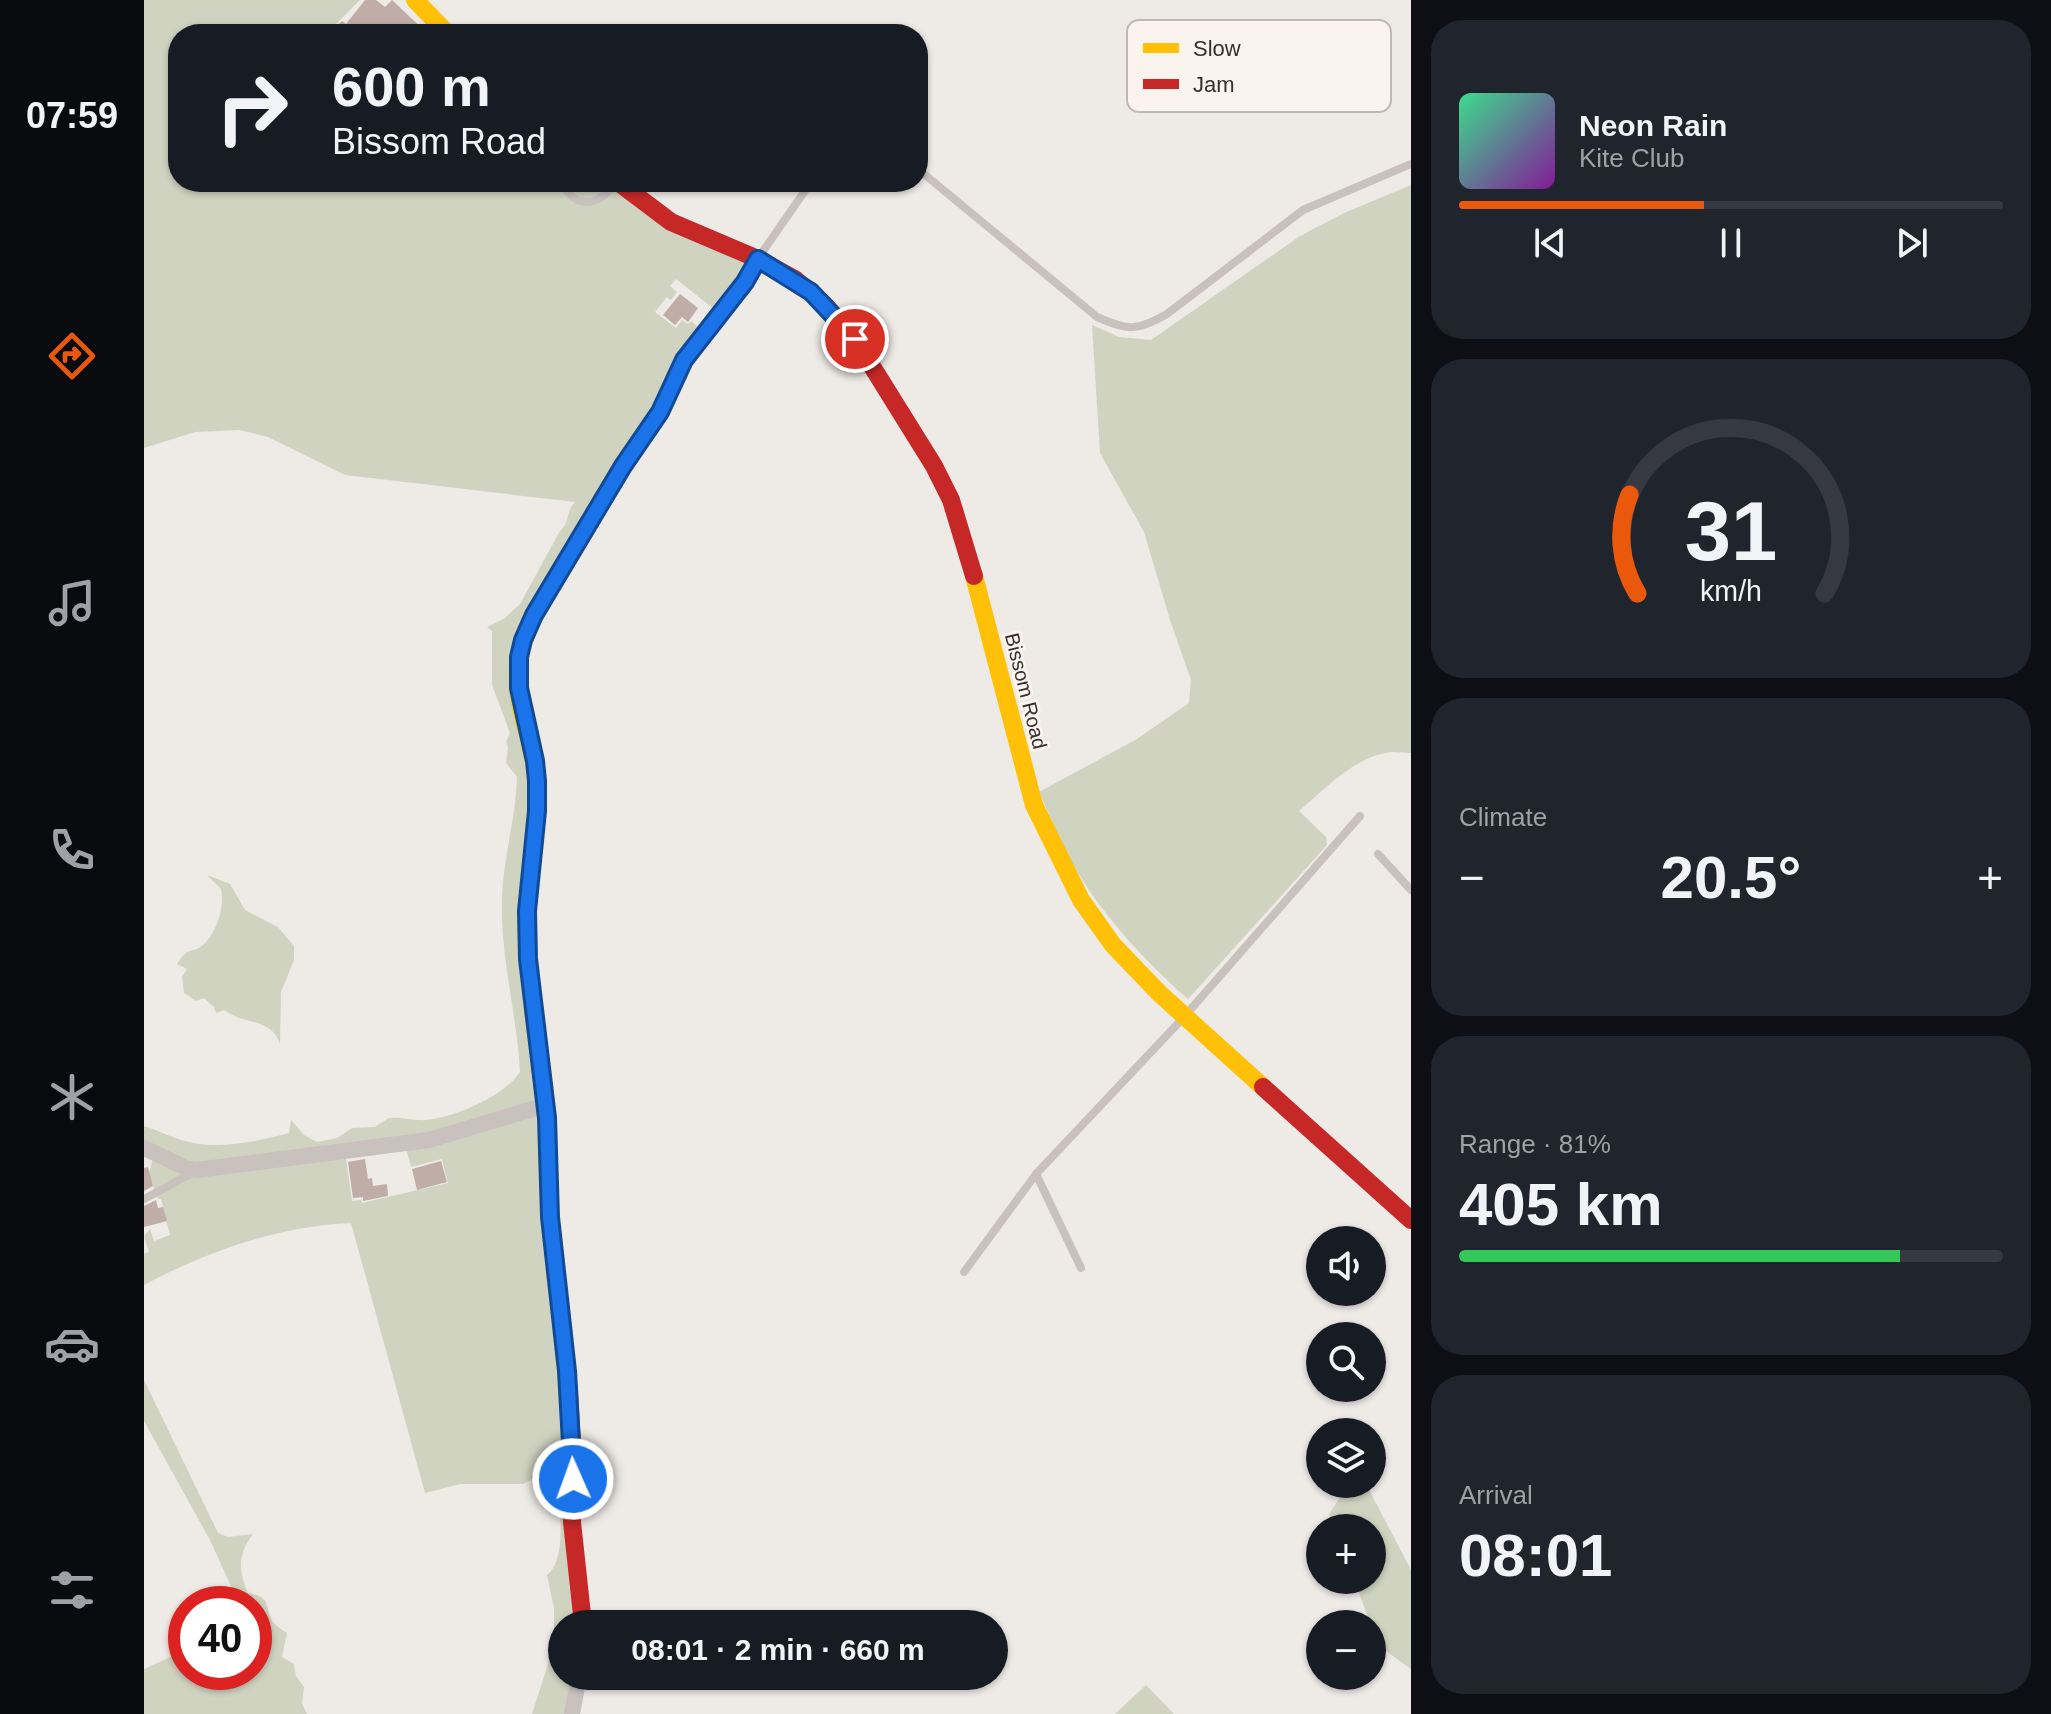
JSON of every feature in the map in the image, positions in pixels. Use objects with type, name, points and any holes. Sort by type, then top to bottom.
[{"type":"street","points":[[415,0],[438,24]]},
{"type":"street","name":"Bissom Road","points":[[630,192],[683,229],[732,246],[796,280],[841,322],[868,357],[951,500],[964,537],[1024,774],[1045,832],[1081,900],[1131,965],[1184,1017],[1411,1220]]},
{"type":"street","points":[[581,1610],[573,1533],[572,1438],[550,1217],[546,1105],[527,950],[537,781],[519,688],[521,648],[529,624],[549,588],[660,412],[684,360],[745,282],[758,259]]},
{"type":"street","points":[[144,1148],[197,1170],[429,1140],[546,1105]]},
{"type":"street","points":[[572,1714],[576,1690]]},
{"type":"lane","points":[[928,177],[1097,317],[1121,328],[1144,327],[1167,314],[1303,210],[1411,164]]},
{"type":"lane","points":[[568,192],[574,199],[585,202],[602,199],[608,192]]},
{"type":"lane","points":[[758,259],[804,192]]},
{"type":"lane","points":[[964,1272],[1036,1174],[1184,1017],[1360,816]]},
{"type":"lane","points":[[1378,854],[1411,890]]},
{"type":"lane","points":[[144,1199],[184,1180],[197,1170]]},
{"type":"lane","points":[[1036,1174],[1081,1268]]},
{"type":"green space","points":[[144,0],[360,0],[336,24],[168,24],[168,192],[635,192],[758,259],[719,313],[676,279],[670,286],[677,292],[671,300],[667,297],[655,312],[676,328],[682,320],[688,324],[691,321],[697,326],[695,336],[524,633],[531,742],[527,908],[581,1610],[554,1610],[547,1575],[558,1555],[559,1508],[544,1473],[523,1484],[460,1484],[425,1493],[351,1223],[298,1229],[244,1242],[193,1261],[144,1285],[144,1254],[149,1252],[144,1236],[150,1229],[154,1241],[170,1235],[161,1199],[158,1199],[149,1174],[154,1153],[144,1149],[144,1126],[187,1142],[229,1145],[289,1133],[291,1120],[304,1135],[317,1142],[337,1138],[352,1128],[375,1127],[389,1118],[427,1120],[452,1115],[491,1097],[520,1072],[502,921],[503,884],[517,777],[506,763],[506,742],[510,733],[492,685],[492,631],[487,627],[505,618],[520,604],[566,524],[575,502],[345,475],[268,437],[240,430],[195,432],[144,448]],"holes":[[[405,1144],[411,1167],[442,1159],[448,1183],[362,1203],[361,1200],[352,1201],[345,1152]]]},
{"type":"green space","points":[[1411,185],[1411,753],[1388,752],[1361,762],[1299,811],[1326,837],[1327,845],[1188,999],[1137,950],[1105,912],[1067,853],[1039,792],[1137,739],[1189,703],[1191,680],[1144,532],[1100,453],[1092,325],[1119,337],[1151,340],[1300,236],[1344,213]]},
{"type":"green space","points":[[207,875],[230,884],[245,910],[278,927],[294,946],[294,960],[281,992],[280,1044],[276,1035],[263,1025],[225,1010],[216,1013],[204,998],[196,1001],[184,993],[182,977],[187,969],[177,964],[185,954],[208,940],[221,911],[221,889]]},
{"type":"green space","points":[[144,1380],[218,1533],[228,1537],[253,1534],[242,1555],[241,1569],[245,1586],[231,1586],[210,1540],[144,1421]]},
{"type":"green space","points":[[1340,1498],[1373,1498],[1382,1514],[1329,1514]]},
{"type":"green space","points":[[1386,1522],[1411,1570],[1411,1669],[1386,1651],[1386,1610],[1365,1610],[1359,1594],[1386,1594]]},
{"type":"green space","points":[[272,1620],[287,1633],[282,1657],[294,1664],[296,1676],[304,1687],[302,1703],[307,1714],[144,1714],[144,1669],[168,1658],[168,1690],[272,1690]]},
{"type":"green space","points":[[548,1664],[548,1690],[575,1690],[571,1714],[532,1714]]},
{"type":"green space","points":[[1146,1685],[1174,1714],[1115,1714]]},
{"type":"building","points":[[365,0],[376,0],[385,7],[392,0],[417,24],[346,24]]},
{"type":"building","points":[[680,294],[698,308],[688,322],[682,317],[675,325],[663,315]]},
{"type":"building","points":[[365,1159],[368,1179],[372,1178],[373,1186],[387,1184],[388,1196],[363,1201],[363,1197],[353,1198],[348,1162]]},
{"type":"building","points":[[441,1161],[447,1182],[417,1190],[412,1169]]},
{"type":"building","points":[[148,1167],[153,1186],[144,1191],[144,1168]]},
{"type":"building","points":[[156,1200],[158,1208],[163,1207],[167,1221],[144,1227],[144,1206]]},
{"type":"traffic: slow","points":[[415,0],[438,24]]},
{"type":"traffic: slow","points":[[535,1014],[528,962],[527,923],[537,782],[520,702],[518,671],[530,625],[578,541]]},
{"type":"traffic: slow","points":[[974,576],[1034,805],[1081,900],[1113,945],[1159,993],[1263,1087]]},
{"type":"traffic: jam","points":[[631,192],[671,222],[758,259],[796,280],[824,304],[855,339],[934,466],[951,500],[974,576]]},
{"type":"traffic: jam","points":[[578,541],[660,412],[684,360],[745,282],[758,259]]},
{"type":"traffic: jam","points":[[535,1014],[547,1118],[550,1217],[569,1392],[573,1461],[572,1522],[581,1610]]},
{"type":"traffic: jam","points":[[1263,1087],[1411,1220]]},
{"type":"route","points":[[573,1479],[567,1371],[550,1217],[547,1118],[528,959],[527,911],[537,781],[519,688],[521,648],[529,624],[549,588],[600,509],[623,466],[660,412],[684,360],[745,282],[758,259],[811,292],[855,339]]}]
